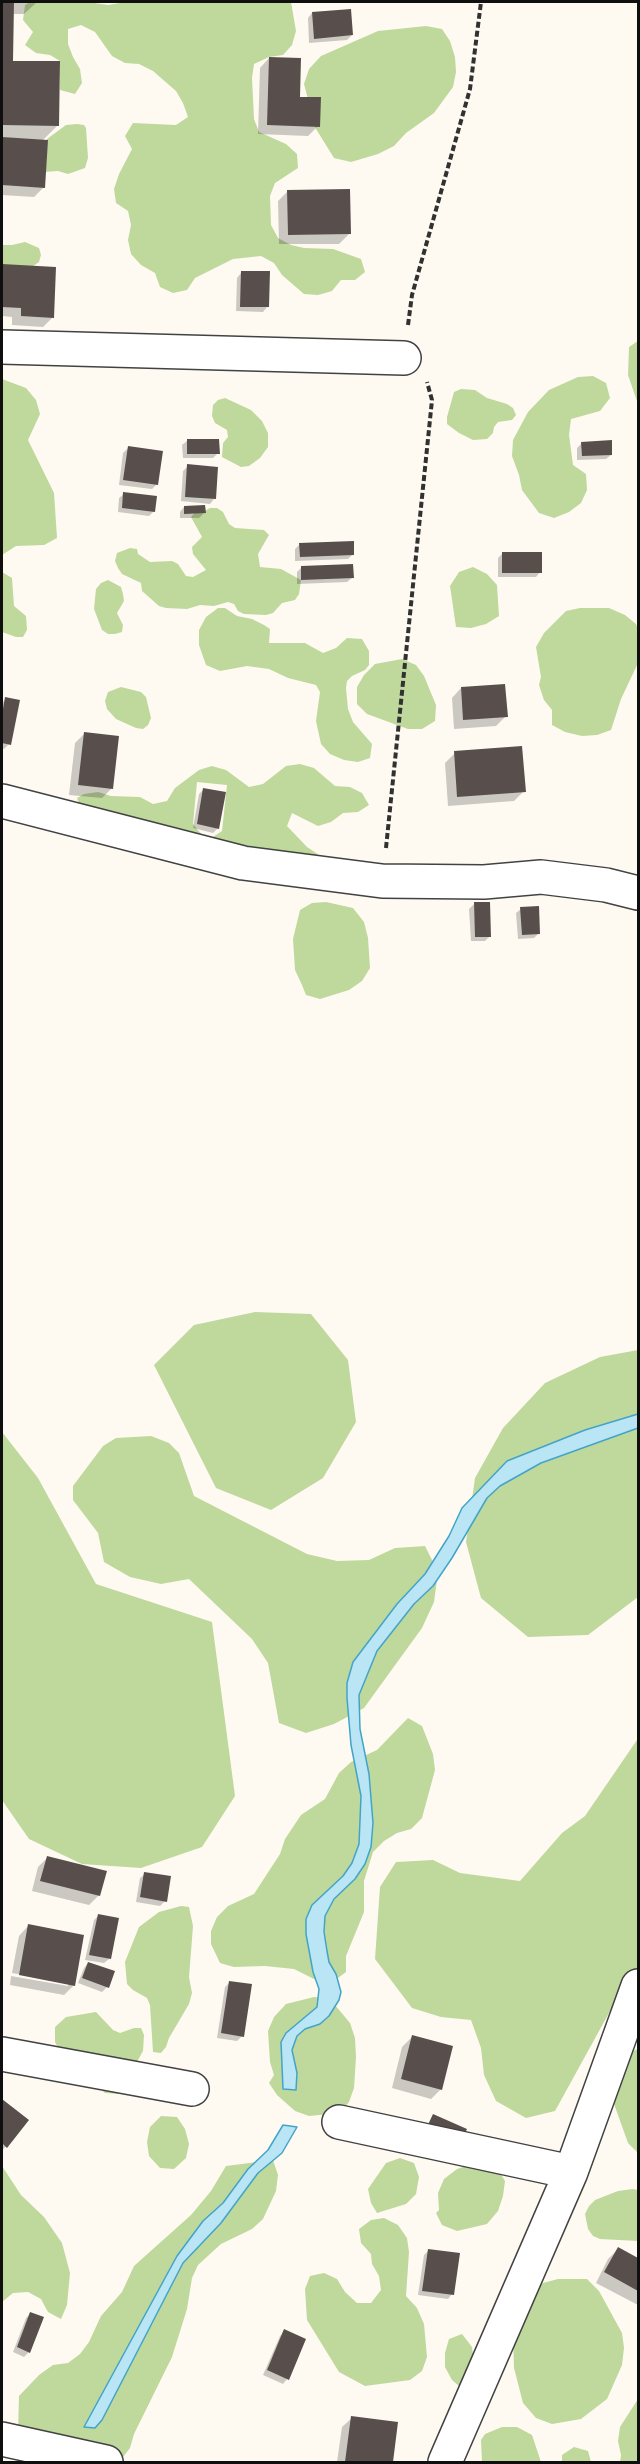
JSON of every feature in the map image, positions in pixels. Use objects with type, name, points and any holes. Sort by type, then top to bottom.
[{"type":"street","points":[[2,347],[404,358]]},
{"type":"street","points":[[2,801],[243,862],[382,881],[484,882],[541,877],[606,885],[639,893]]},
{"type":"street","points":[[445,2463],[571,2172],[639,1986]]},
{"type":"street","points":[[2,2054],[192,2089]]},
{"type":"street","points":[[339,2122],[571,2172]]},
{"type":"street","points":[[2,2439],[106,2463]]},
{"type":"path","points":[[404,358],[412,295],[470,89],[481,2]]},
{"type":"path","points":[[382,881],[432,400]]},
{"type":"green space","points":[[30,2],[88,2],[108,5],[126,2],[291,2],[296,31],[292,45],[283,55],[269,57],[254,64],[252,78],[254,119],[259,132],[286,144],[297,154],[298,168],[275,183],[270,196],[271,225],[278,238],[291,245],[333,249],[361,259],[365,272],[355,280],[341,280],[332,291],[318,295],[304,294],[282,275],[274,263],[261,256],[233,259],[195,278],[187,290],[173,293],[160,287],[155,273],[141,265],[131,254],[128,240],[131,225],[128,211],[116,203],[114,189],[132,149],[125,136],[133,123],[176,125],[188,117],[183,103],[176,91],[153,71],[139,64],[125,63],[112,56],[95,32],[81,25],[68,29],[68,44],[80,69],[82,83],[75,94],[60,90],[60,61],[50,55],[36,53],[25,45],[33,32],[23,20],[25,5]]},
{"type":"green space","points":[[426,26],[442,29],[450,41],[455,57],[456,72],[453,87],[434,113],[406,133],[394,146],[378,154],[351,162],[334,158],[316,129],[304,84],[309,69],[321,56],[378,31]]},
{"type":"green space","points":[[66,125],[84,125],[86,128],[88,158],[85,168],[68,174],[58,171],[44,172],[44,146],[47,139]]},
{"type":"green space","points":[[25,242],[39,248],[41,255],[39,262],[33,266],[2,272],[2,245]]},
{"type":"green space","points":[[638,341],[638,404],[628,375],[629,347]]},
{"type":"green space","points":[[593,376],[606,383],[610,398],[600,411],[571,419],[569,435],[573,465],[586,474],[587,490],[581,503],[569,512],[554,518],[539,513],[522,490],[512,456],[513,440],[528,412],[549,390],[578,377]]},
{"type":"green space","points":[[2,379],[26,388],[36,400],[40,414],[28,440],[54,493],[57,538],[44,545],[16,546],[2,555]]},
{"type":"green space","points":[[461,389],[475,390],[487,398],[507,404],[513,408],[516,415],[512,420],[498,422],[487,439],[473,440],[447,424],[454,392]]},
{"type":"green space","points":[[225,398],[251,410],[262,421],[268,433],[268,447],[260,458],[249,466],[241,467],[222,457],[223,443],[228,437],[227,430],[215,423],[212,416],[213,405]]},
{"type":"green space","points":[[210,508],[217,508],[223,512],[229,524],[235,528],[264,530],[269,535],[258,554],[260,567],[281,569],[301,580],[299,594],[295,600],[282,603],[273,613],[266,615],[244,614],[238,611],[234,604],[228,602],[187,609],[166,608],[159,606],[142,591],[141,583],[122,574],[115,561],[117,553],[130,548],[137,549],[138,554],[150,562],[172,561],[178,564],[186,576],[193,577],[206,570],[193,554],[192,547],[202,537],[191,517],[196,511],[203,512]]},
{"type":"green space","points":[[473,567],[487,574],[497,585],[499,616],[486,624],[471,628],[456,627],[450,586],[459,572]]},
{"type":"green space","points":[[2,572],[12,578],[14,606],[26,616],[27,630],[23,637],[2,632]]},
{"type":"green space","points":[[108,580],[121,587],[124,601],[117,613],[123,625],[122,632],[115,634],[108,634],[102,630],[94,609],[96,589]]},
{"type":"green space","points":[[218,608],[225,608],[237,616],[252,619],[270,629],[269,643],[305,643],[323,653],[336,648],[347,638],[362,639],[369,651],[369,665],[347,681],[346,688],[348,709],[353,722],[372,744],[370,758],[358,762],[344,760],[330,754],[321,744],[316,721],[320,692],[316,685],[288,678],[269,669],[247,666],[220,671],[206,665],[199,645],[199,630],[206,617]]},
{"type":"green space","points":[[580,608],[609,608],[625,615],[636,624],[638,629],[638,663],[621,699],[611,730],[597,735],[582,736],[565,732],[552,725],[552,710],[544,700],[539,685],[541,677],[536,647],[544,633],[566,611]]},
{"type":"green space","points":[[402,659],[416,665],[424,676],[436,705],[435,721],[422,729],[408,729],[367,714],[357,704],[357,687],[364,675],[375,664]]},
{"type":"green space","points":[[121,687],[141,692],[146,697],[151,718],[143,729],[116,719],[107,709],[105,701],[108,692]]},
{"type":"green space","points":[[300,764],[314,768],[335,786],[350,787],[362,793],[369,805],[358,812],[343,813],[331,822],[318,826],[292,813],[287,826],[329,866],[316,870],[273,865],[242,848],[229,854],[215,850],[190,834],[165,833],[139,820],[114,835],[100,833],[87,825],[77,798],[84,794],[98,792],[111,796],[140,797],[153,804],[167,801],[175,788],[199,770],[212,766],[226,770],[249,787],[263,784],[286,766]],"holes":[[[197,782],[227,785],[222,831],[207,841],[193,824]]]},
{"type":"green space","points":[[326,902],[353,908],[364,922],[368,938],[370,968],[362,981],[349,990],[320,999],[306,995],[295,970],[293,939],[300,910],[312,903]]},
{"type":"green space","points":[[255,1312],[311,1314],[348,1360],[356,1422],[323,1478],[271,1510],[216,1488],[154,1365],[194,1325]]},
{"type":"green space","points":[[638,1350],[638,1597],[588,1635],[528,1637],[481,1598],[466,1542],[475,1478],[503,1428],[545,1383],[600,1357]]},
{"type":"green space","points":[[2,1432],[38,1478],[96,1584],[212,1622],[235,1796],[202,1847],[141,1868],[82,1864],[29,1839],[2,1800]]},
{"type":"green space","points":[[151,1436],[169,1443],[179,1453],[194,1496],[307,1554],[337,1561],[369,1560],[395,1548],[425,1546],[438,1572],[434,1602],[422,1628],[364,1708],[334,1724],[306,1733],[279,1723],[268,1663],[252,1639],[189,1579],[161,1584],[130,1577],[104,1562],[98,1533],[73,1500],[73,1486],[103,1446],[116,1438]]},
{"type":"green space","points":[[408,1718],[422,1726],[433,1754],[435,1770],[422,1818],[411,1829],[397,1833],[384,1841],[373,1852],[364,1881],[364,1912],[346,1956],[346,1972],[334,1981],[320,1982],[294,1969],[265,1966],[234,1967],[220,1963],[211,1944],[211,1931],[217,1917],[228,1906],[254,1894],[280,1854],[285,1839],[301,1815],[325,1799],[339,1773],[351,1762],[377,1750]]},
{"type":"green space","points":[[637,1740],[638,1971],[615,2002],[555,2111],[526,2118],[496,2101],[484,2075],[481,2048],[471,2020],[441,2017],[412,2008],[375,1959],[380,1887],[396,1862],[433,1860],[460,1873],[520,1881],[562,1833],[585,1816]]},
{"type":"green space","points":[[181,1906],[189,1907],[193,1926],[189,1977],[192,1993],[189,2004],[166,2047],[161,2053],[153,2052],[150,2005],[147,1998],[127,1984],[125,1962],[139,1927],[159,1912]]},
{"type":"green space","points":[[314,1997],[330,1999],[350,2023],[355,2038],[356,2057],[354,2088],[349,2102],[340,2113],[309,2116],[295,2111],[277,2095],[269,2083],[274,2075],[270,2062],[268,2031],[274,2017],[286,2004]]},
{"type":"green space","points":[[96,2012],[113,2030],[120,2033],[141,2028],[144,2035],[143,2051],[119,2094],[105,2093],[64,2059],[55,2042],[55,2027],[66,2017]]},
{"type":"green space","points":[[638,2049],[638,2153],[628,2143],[603,2073],[630,2052]]},
{"type":"green space","points":[[161,2116],[177,2117],[185,2129],[189,2144],[186,2158],[174,2169],[160,2168],[149,2156],[147,2142],[150,2127]]},
{"type":"green space","points":[[400,2158],[414,2163],[419,2177],[416,2194],[406,2204],[377,2213],[371,2203],[368,2189],[386,2163]]},
{"type":"green space","points":[[273,2160],[278,2175],[276,2191],[263,2219],[252,2229],[221,2244],[198,2265],[192,2278],[187,2309],[172,2357],[134,2434],[130,2448],[120,2461],[18,2433],[19,2396],[39,2375],[53,2365],[68,2363],[80,2354],[89,2342],[101,2316],[122,2292],[134,2266],[191,2215],[211,2191],[226,2166]]},
{"type":"green space","points":[[484,2160],[497,2168],[505,2181],[498,2211],[487,2224],[457,2231],[442,2225],[436,2213],[439,2210],[438,2193],[444,2179],[457,2169]]},
{"type":"green space","points":[[2,2166],[21,2195],[44,2217],[62,2243],[70,2273],[67,2305],[61,2319],[48,2312],[41,2299],[28,2292],[13,2293],[2,2302]]},
{"type":"green space","points":[[638,2190],[638,2241],[600,2239],[593,2236],[588,2229],[585,2214],[589,2206],[595,2200],[618,2191]]},
{"type":"green space","points":[[384,2218],[398,2225],[407,2238],[409,2252],[406,2296],[417,2308],[424,2324],[427,2357],[422,2371],[410,2380],[365,2386],[339,2372],[307,2320],[305,2289],[310,2276],[324,2273],[337,2279],[345,2292],[357,2303],[371,2303],[381,2290],[379,2276],[372,2264],[371,2254],[361,2243],[359,2229],[371,2220]]},
{"type":"green space","points":[[558,2279],[587,2279],[599,2291],[622,2333],[624,2348],[622,2365],[607,2399],[581,2419],[552,2424],[536,2418],[523,2403],[514,2368],[513,2336],[532,2292],[543,2283]]},
{"type":"green space","points":[[462,2334],[472,2347],[474,2362],[460,2387],[452,2380],[445,2367],[445,2353],[449,2339]]},
{"type":"green space","points":[[638,2399],[638,2462],[620,2462],[618,2441],[620,2427]]},
{"type":"green space","points":[[502,2427],[517,2427],[532,2435],[541,2462],[482,2462],[481,2440],[485,2434]]},
{"type":"green space","points":[[574,2447],[588,2451],[591,2462],[562,2462],[562,2455]]},
{"type":"water","points":[[638,1414],[638,1428],[541,1463],[500,1486],[487,1498],[433,1586],[414,1604],[377,1651],[359,1695],[360,1729],[369,1774],[373,1823],[371,1847],[365,1864],[355,1879],[334,1899],[325,1916],[324,1932],[329,1962],[336,1974],[341,1992],[329,2016],[320,2024],[305,2029],[297,2036],[292,2050],[297,2073],[296,2090],[283,2089],[281,2042],[286,2033],[317,2007],[319,1989],[313,1972],[306,1934],[306,1919],[312,1905],[343,1876],[352,1863],[359,1844],[361,1796],[351,1745],[347,1698],[347,1683],[353,1662],[397,1604],[425,1574],[449,1536],[462,1508],[507,1461],[585,1430]]},
{"type":"water","points":[[283,2125],[297,2127],[282,2153],[258,2173],[221,2223],[183,2263],[102,2420],[95,2428],[84,2427],[177,2256],[203,2221],[223,2203],[248,2169],[268,2150]]},
{"type":"building","points":[[2,2],[14,2],[13,61],[60,61],[59,126],[2,125]]},
{"type":"building","points":[[351,9],[353,35],[314,39],[312,12]]},
{"type":"building","points":[[269,57],[301,58],[300,97],[321,97],[320,127],[267,125]]},
{"type":"building","points":[[2,137],[48,140],[45,188],[2,185]]},
{"type":"building","points":[[350,189],[351,234],[288,235],[287,190]]},
{"type":"building","points":[[2,264],[56,267],[54,318],[21,316],[21,308],[2,307]]},
{"type":"building","points":[[241,271],[270,271],[269,307],[240,307]]},
{"type":"building","points":[[187,439],[219,439],[220,454],[187,454]]},
{"type":"building","points":[[612,440],[612,455],[582,456],[581,442]]},
{"type":"building","points":[[128,446],[163,451],[158,485],[123,480]]},
{"type":"building","points":[[187,464],[218,467],[216,499],[185,497]]},
{"type":"building","points":[[123,492],[157,496],[155,512],[122,508]]},
{"type":"building","points":[[205,505],[206,513],[184,514],[184,506]]},
{"type":"building","points":[[354,541],[354,555],[300,557],[299,543]]},
{"type":"building","points":[[502,552],[542,552],[542,573],[502,573]]},
{"type":"building","points":[[353,564],[354,578],[301,580],[301,566]]},
{"type":"building","points":[[505,684],[508,717],[463,720],[461,687]]},
{"type":"building","points":[[5,697],[20,700],[11,745],[2,743],[2,715]]},
{"type":"building","points":[[84,732],[119,736],[113,789],[78,785]]},
{"type":"building","points":[[522,746],[526,792],[457,797],[454,751]]},
{"type":"building","points":[[203,788],[226,792],[219,829],[197,824]]},
{"type":"building","points":[[474,902],[490,902],[491,937],[475,937]]},
{"type":"building","points":[[539,906],[540,934],[522,935],[520,907]]},
{"type":"building","points":[[47,1856],[107,1871],[100,1896],[40,1881]]},
{"type":"building","points":[[144,1872],[171,1876],[167,1902],[140,1897]]},
{"type":"building","points":[[98,1914],[119,1918],[111,1959],[89,1955]]},
{"type":"building","points":[[28,1924],[84,1935],[75,1986],[19,1975]]},
{"type":"building","points":[[88,1962],[115,1971],[109,1988],[82,1978]]},
{"type":"building","points":[[229,1981],[252,1984],[244,2037],[221,2033]]},
{"type":"building","points":[[412,2035],[453,2046],[442,2090],[401,2079]]},
{"type":"building","points":[[2,2099],[29,2120],[7,2148],[2,2143]]},
{"type":"building","points":[[433,2114],[467,2129],[460,2144],[426,2129]]},
{"type":"building","points":[[618,2247],[638,2258],[638,2291],[604,2272]]},
{"type":"building","points":[[428,2249],[460,2253],[454,2295],[422,2291]]},
{"type":"building","points":[[30,2312],[44,2317],[30,2353],[17,2347]]},
{"type":"building","points":[[284,2329],[306,2339],[289,2380],[267,2370]]},
{"type":"building","points":[[351,2416],[398,2422],[393,2462],[345,2462]]}]
